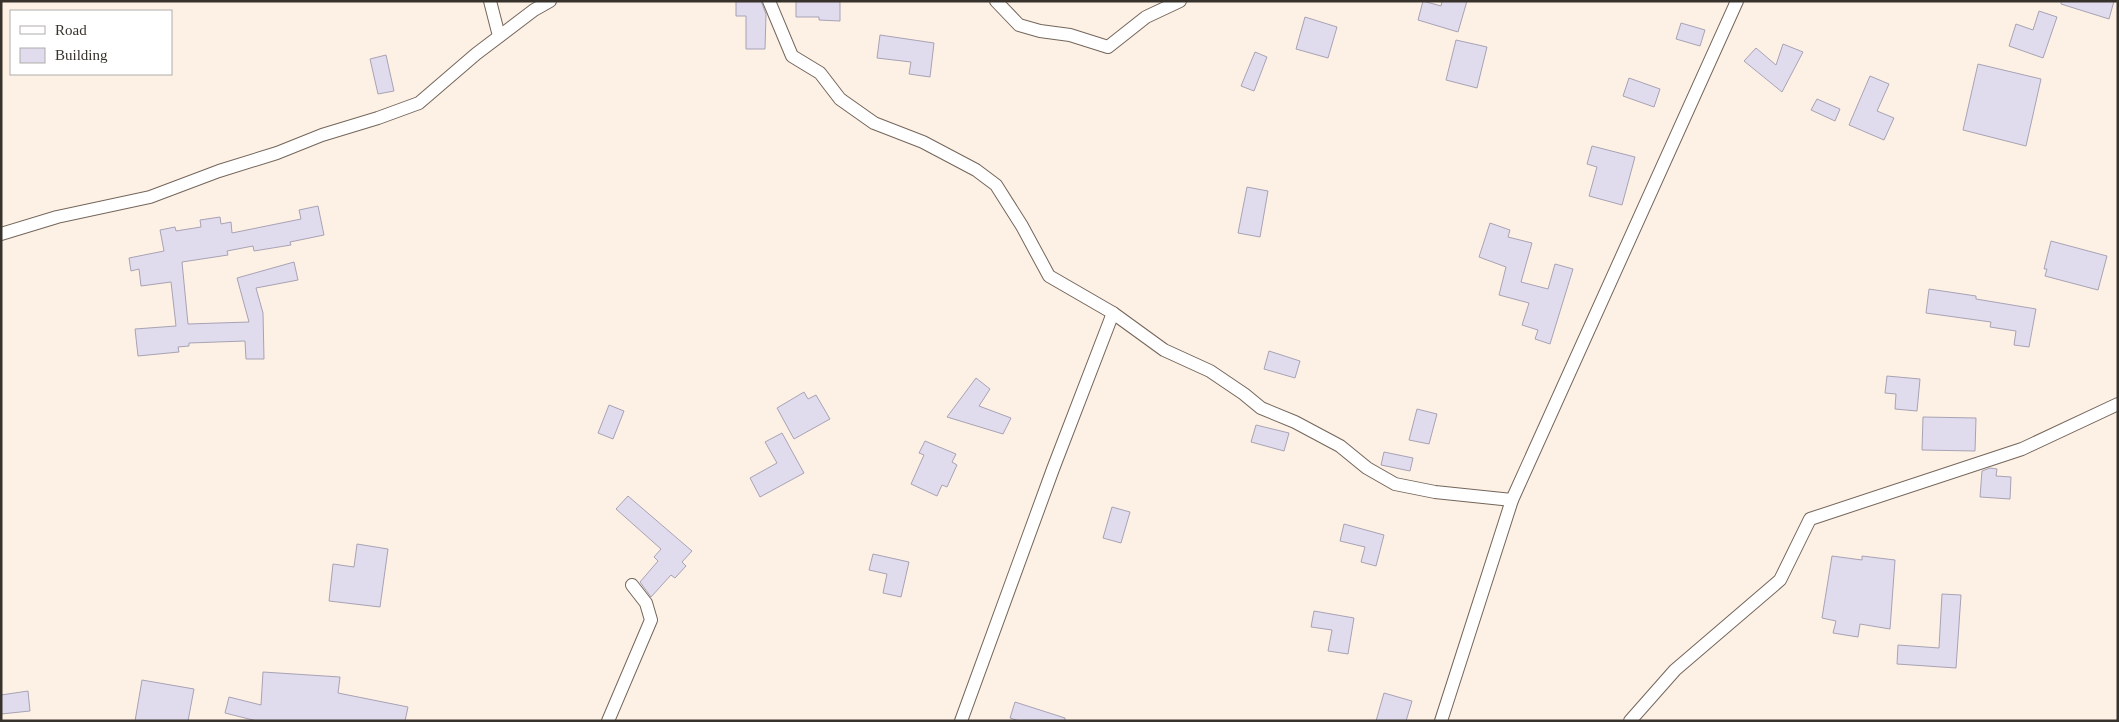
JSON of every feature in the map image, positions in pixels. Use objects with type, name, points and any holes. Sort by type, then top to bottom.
[{"type":"street","points":[[490,1],[499,36]]},
{"type":"street","points":[[1,234],[58,218],[150,197],[219,171],[277,153],[322,135],[419,103],[499,36],[534,10],[550,1]]},
{"type":"street","points":[[769,1],[792,56],[820,73],[840,99],[874,123],[922,142],[976,170],[996,185],[1022,226],[1049,276],[1113,313],[1164,350],[1210,371],[1261,408],[1295,422],[1340,446],[1367,468],[1395,484],[1435,492],[1512,500]]},
{"type":"street","points":[[996,1],[1019,24],[1040,31],[1070,35],[1108,47],[1146,17],[1180,1]]},
{"type":"street","points":[[1441,721],[1512,500],[1738,1]]},
{"type":"street","points":[[961,721],[1053,469],[1113,313]]},
{"type":"street","points":[[1630,721],[1675,670],[1780,580],[1810,519],[2022,449],[2118,404]]},
{"type":"street","points":[[608,721],[651,620],[646,603],[632,585]]},
{"type":"building","points":[[736,1],[761,1],[766,14],[765,49],[746,49],[746,16],[736,16]]},
{"type":"building","points":[[796,1],[840,1],[840,21],[819,20],[819,17],[796,17]]},
{"type":"building","points":[[1423,1],[1441,6],[1442,1],[1467,1],[1458,32],[1418,20]]},
{"type":"building","points":[[2061,1],[2114,1],[2109,19],[2061,4]]},
{"type":"building","points":[[2039,11],[2057,17],[2043,58],[2009,46],[2016,24],[2033,30]]},
{"type":"building","points":[[1305,17],[1337,27],[1328,58],[1296,49]]},
{"type":"building","points":[[1681,23],[1705,30],[1700,46],[1676,39]]},
{"type":"building","points":[[880,35],[934,43],[930,77],[909,74],[911,62],[877,58]]},
{"type":"building","points":[[1456,40],[1487,47],[1477,88],[1446,80]]},
{"type":"building","points":[[1783,44],[1803,52],[1782,92],[1744,61],[1756,48],[1776,65]]},
{"type":"building","points":[[1255,52],[1267,57],[1254,91],[1241,86]]},
{"type":"building","points":[[386,55],[394,91],[378,94],[370,59]]},
{"type":"building","points":[[1978,64],[2041,79],[2026,146],[1963,130]]},
{"type":"building","points":[[1870,76],[1889,84],[1877,111],[1894,118],[1884,140],[1849,125]]},
{"type":"building","points":[[1629,78],[1660,89],[1654,107],[1623,96]]},
{"type":"building","points":[[1817,99],[1840,109],[1835,121],[1811,110]]},
{"type":"building","points":[[1592,146],[1635,157],[1622,205],[1589,196],[1597,167],[1587,164]]},
{"type":"building","points":[[1247,187],[1268,191],[1260,237],[1238,233]]},
{"type":"building","points":[[318,206],[324,235],[290,242],[291,245],[254,251],[253,246],[227,251],[228,255],[182,262],[188,324],[249,322],[237,278],[294,262],[298,280],[256,288],[263,313],[264,359],[246,359],[245,341],[189,343],[189,346],[178,347],[179,352],[138,356],[135,329],[176,326],[171,282],[141,286],[139,269],[131,271],[129,258],[164,251],[160,230],[175,227],[176,231],[201,227],[200,220],[220,217],[221,224],[231,222],[232,233],[301,219],[299,210]]},
{"type":"building","points":[[1490,223],[1510,230],[1508,237],[1532,243],[1521,282],[1548,289],[1555,264],[1573,269],[1550,344],[1535,339],[1538,330],[1522,325],[1529,303],[1499,295],[1506,267],[1479,257]]},
{"type":"building","points":[[2051,241],[2107,256],[2098,290],[2045,276],[2047,269],[2044,269]]},
{"type":"building","points":[[1929,289],[1976,296],[1976,299],[2036,309],[2029,347],[2014,345],[2016,331],[1990,327],[1991,322],[1926,313]]},
{"type":"building","points":[[1269,351],[1300,361],[1295,378],[1264,369]]},
{"type":"building","points":[[1887,376],[1920,379],[1917,411],[1895,409],[1896,394],[1885,393]]},
{"type":"building","points":[[976,378],[990,389],[979,406],[1011,418],[1003,434],[947,417]]},
{"type":"building","points":[[804,392],[808,399],[816,395],[830,419],[794,439],[777,408]]},
{"type":"building","points":[[609,405],[624,411],[613,439],[598,433]]},
{"type":"building","points":[[1417,409],[1437,414],[1429,444],[1409,440]]},
{"type":"building","points":[[1923,417],[1976,418],[1975,451],[1922,450]]},
{"type":"building","points":[[1256,425],[1289,433],[1284,451],[1251,442]]},
{"type":"building","points":[[782,433],[804,473],[760,497],[750,478],[777,463],[765,442]]},
{"type":"building","points":[[925,441],[956,454],[952,462],[957,465],[947,487],[942,485],[937,496],[911,484],[924,455],[919,453]]},
{"type":"building","points":[[1384,452],[1413,458],[1410,471],[1381,465]]},
{"type":"building","points":[[1990,468],[1997,469],[1996,476],[2011,477],[2010,499],[1980,497],[1982,471]]},
{"type":"building","points":[[628,496],[692,551],[682,562],[686,566],[675,578],[671,575],[651,597],[640,582],[658,561],[654,557],[661,549],[616,509]]},
{"type":"building","points":[[1112,507],[1130,512],[1121,543],[1103,538]]},
{"type":"building","points":[[1344,524],[1384,535],[1376,566],[1361,562],[1365,547],[1340,541]]},
{"type":"building","points":[[357,544],[388,549],[380,607],[329,601],[333,564],[354,567]]},
{"type":"building","points":[[873,554],[909,562],[901,597],[883,593],[887,574],[869,570]]},
{"type":"building","points":[[1832,556],[1862,560],[1862,556],[1895,560],[1890,629],[1860,624],[1858,637],[1833,633],[1836,621],[1822,618]]},
{"type":"building","points":[[1942,594],[1961,595],[1956,668],[1897,664],[1898,645],[1939,648]]},
{"type":"building","points":[[1314,611],[1354,618],[1348,654],[1328,651],[1332,630],[1311,627]]},
{"type":"building","points":[[263,672],[340,677],[338,693],[408,707],[405,721],[257,721],[225,713],[229,697],[261,705]]},
{"type":"building","points":[[142,680],[194,689],[188,721],[135,721]]},
{"type":"building","points":[[28,691],[30,711],[1,714],[1,695]]},
{"type":"building","points":[[1384,693],[1412,701],[1406,721],[1376,721]]},
{"type":"building","points":[[1015,702],[1065,718],[1065,721],[1019,721],[1010,718]]}]
